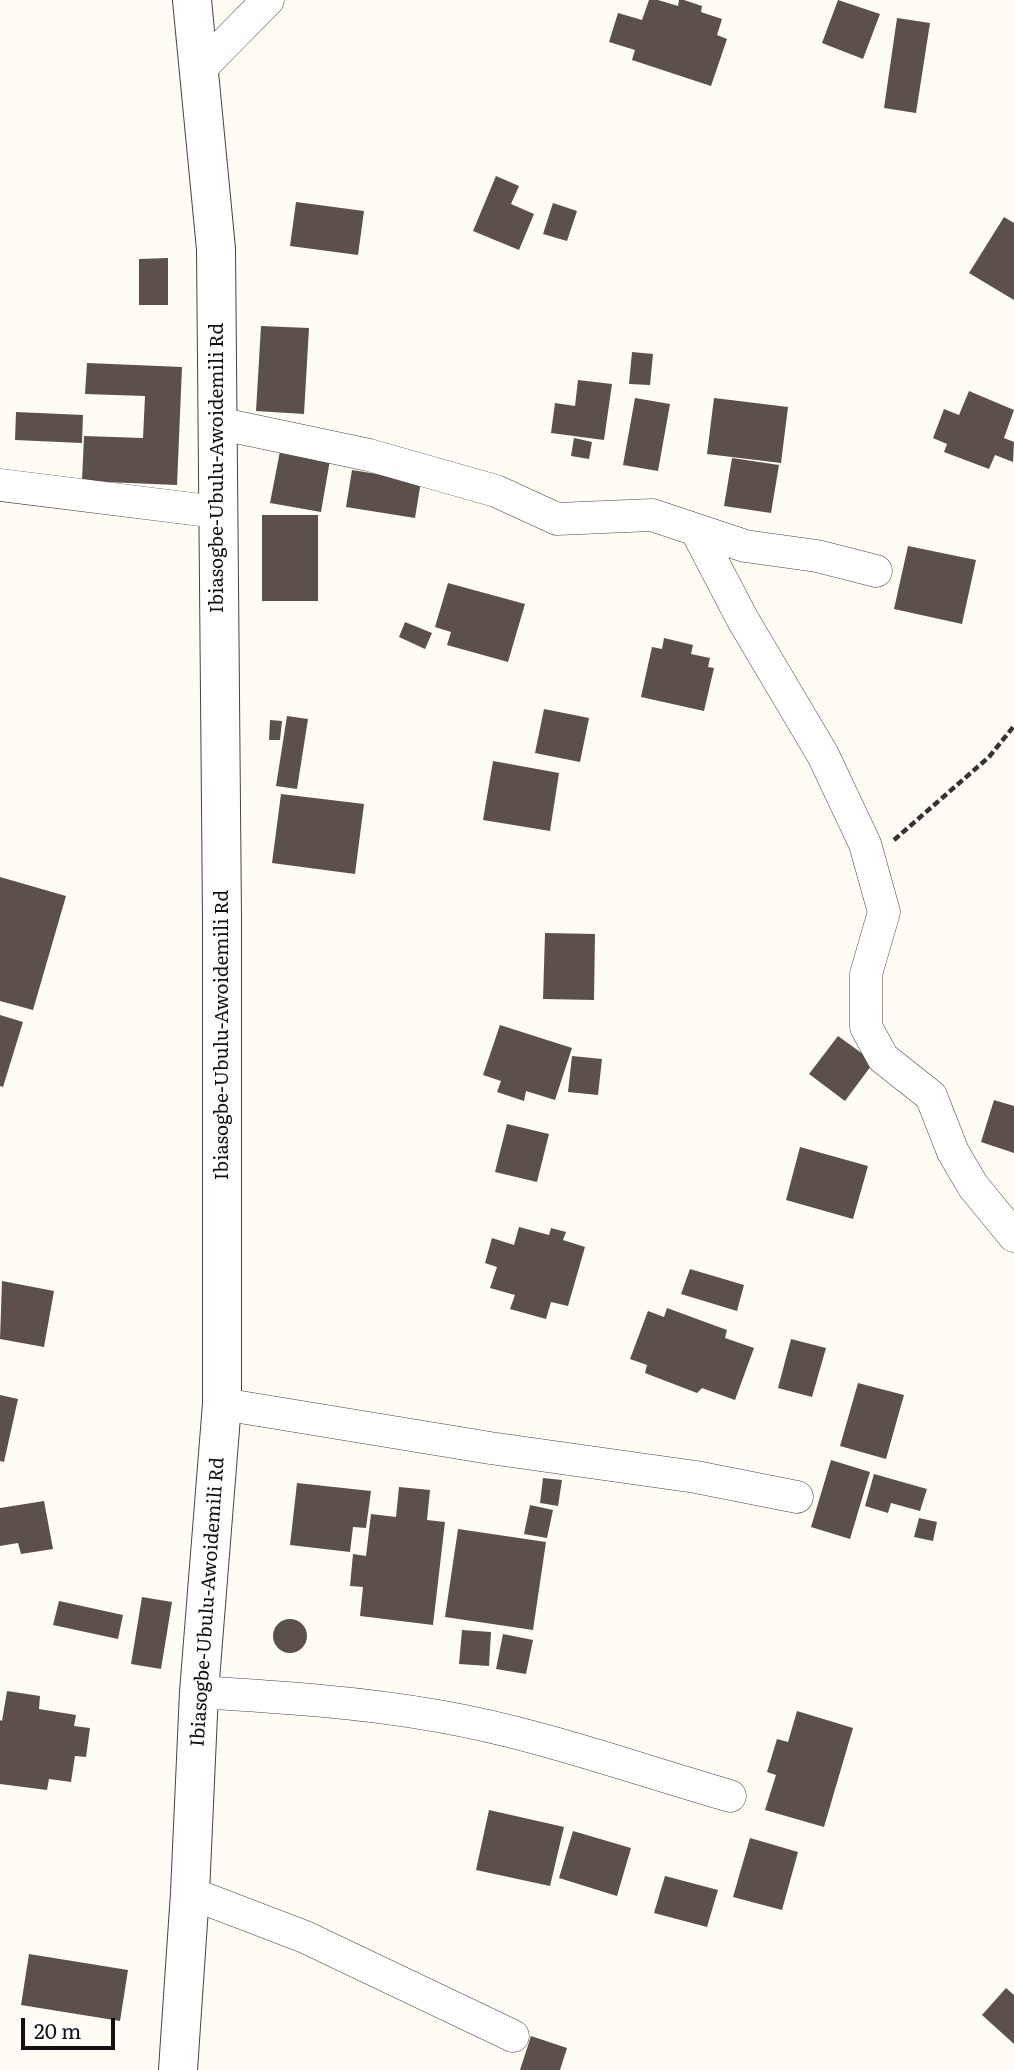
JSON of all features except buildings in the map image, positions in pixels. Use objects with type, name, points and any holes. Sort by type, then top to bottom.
[{"type":"street","name":"Ibiasogbe-Ubulu-Awoidemili Rd","points":[[177,2070],[190,1893],[199,1692],[222,1404],[222,918],[216,249],[192,0]]},
{"type":"street","points":[[199,70],[268,0]]},
{"type":"street","points":[[217,423],[395,462],[496,491],[557,519],[652,515],[744,546],[817,556],[876,571]]},
{"type":"street","points":[[0,485],[217,512]]},
{"type":"street","points":[[696,530],[743,620],[822,755],[865,844],[884,912],[866,974],[866,1027],[883,1058],[931,1096],[953,1152],[973,1186],[1014,1237]]},
{"type":"street","points":[[222,1404],[490,1448],[682,1475],[797,1497]]},
{"type":"street","points":[[199,1692],[321,1699],[438,1716],[524,1734],[730,1796]]},
{"type":"street","points":[[190,1893],[305,1937],[513,2036]]},
{"type":"path","points":[[870,862],[989,757],[1014,726]]}]
